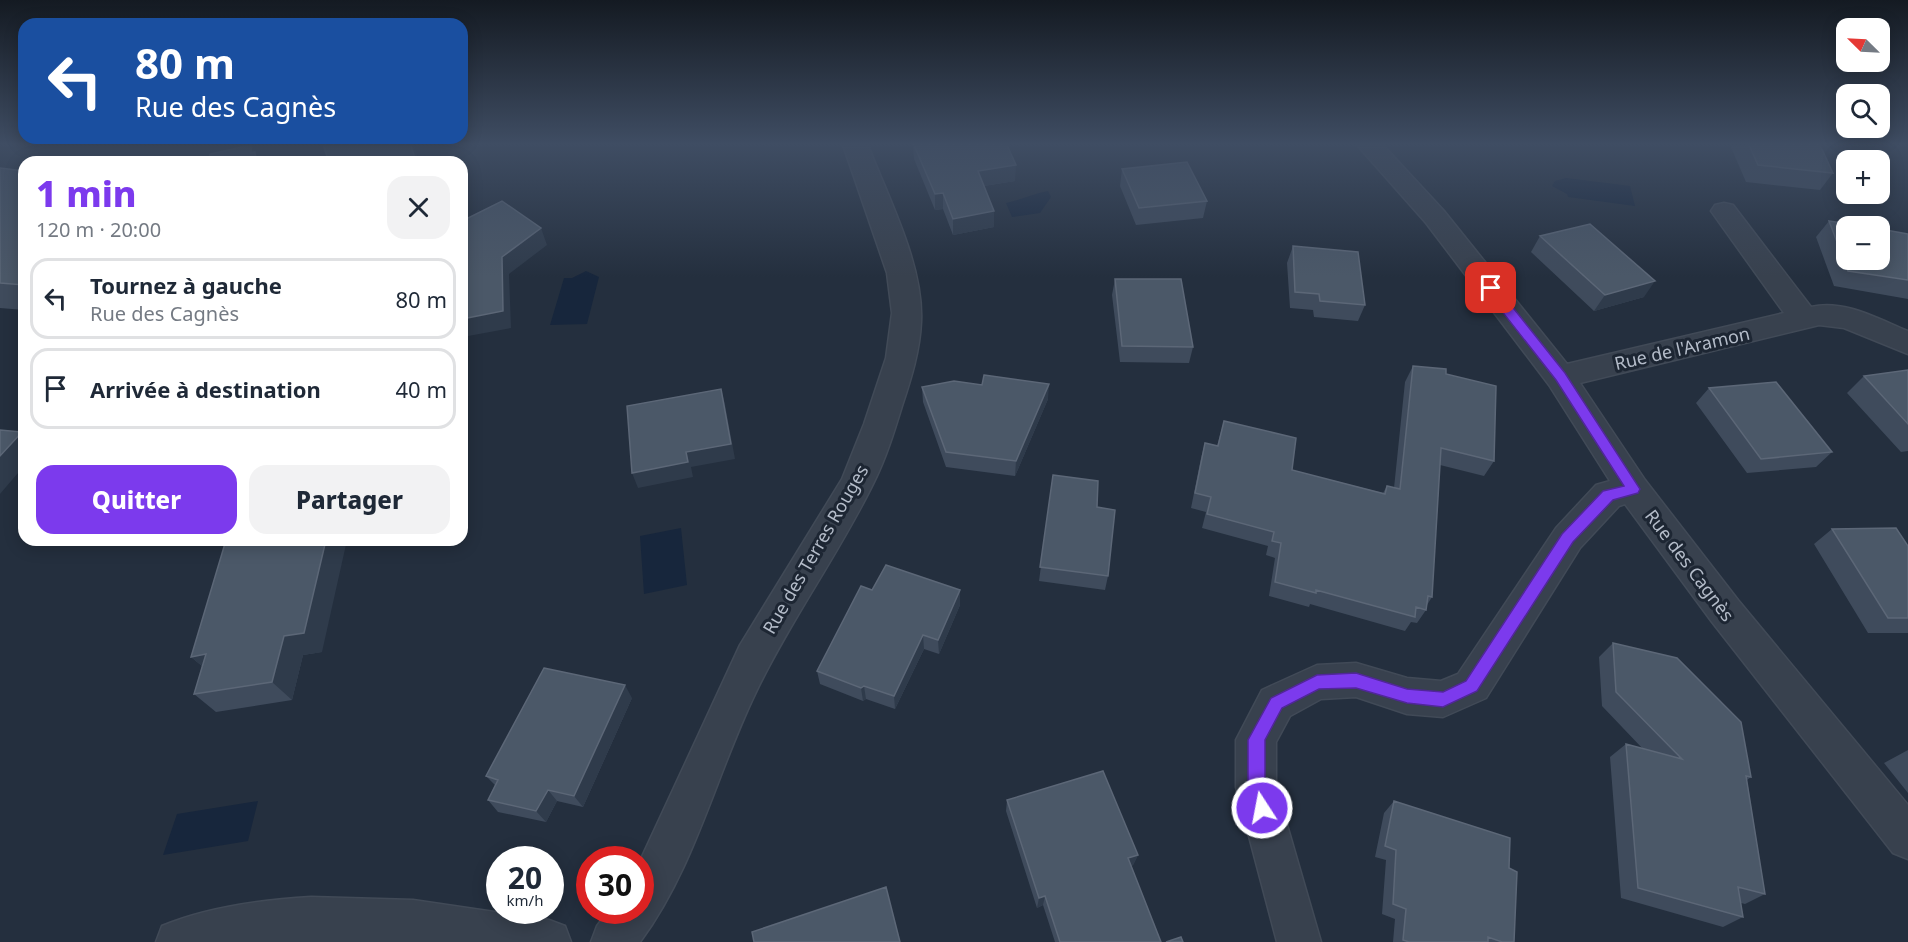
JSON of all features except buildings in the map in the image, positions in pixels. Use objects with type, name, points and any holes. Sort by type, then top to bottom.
[{"type":"street","name":"Rue des Terres Rouges","points":[[654,882],[662,869],[756,652],[853,489],[894,384],[903,347],[907,314],[904,284],[870,189]]},
{"type":"street","name":"Rue des Cagnès","points":[[1409,189],[1435,217],[1560,376],[1633,489],[1725,611],[1908,838]]},
{"type":"street","points":[[1724,211],[1804,319]]},
{"type":"street","name":"Rue de l'Aramon","points":[[1560,376],[1819,315],[1848,318],[1908,343]]},
{"type":"street","points":[[1299,942],[1256,787],[1257,740],[1276,703],[1317,682],[1356,680],[1407,696],[1443,699],[1472,686],[1568,538],[1608,495],[1633,489]]},
{"type":"street","points":[[178,942],[275,921],[370,917],[445,924],[549,942]]},
{"type":"street","points":[[613,942],[626,924]]},
{"type":"water","points":[[1558,189],[1631,189],[1635,206],[1568,197]]},
{"type":"water","points":[[1048,191],[1051,197],[1040,213],[1012,217],[1006,203]]},
{"type":"water","points":[[586,271],[599,277],[587,324],[550,325],[564,278],[572,278]]},
{"type":"water","points":[[681,528],[687,585],[644,594],[640,536]]},
{"type":"water","points":[[258,801],[248,841],[163,855],[177,814]]},
{"type":"route","points":[[1262,808],[1256,787],[1257,740],[1276,703],[1317,682],[1356,680],[1407,696],[1443,699],[1472,686],[1568,538],[1608,495],[1633,489],[1560,376],[1491,288]]}]
